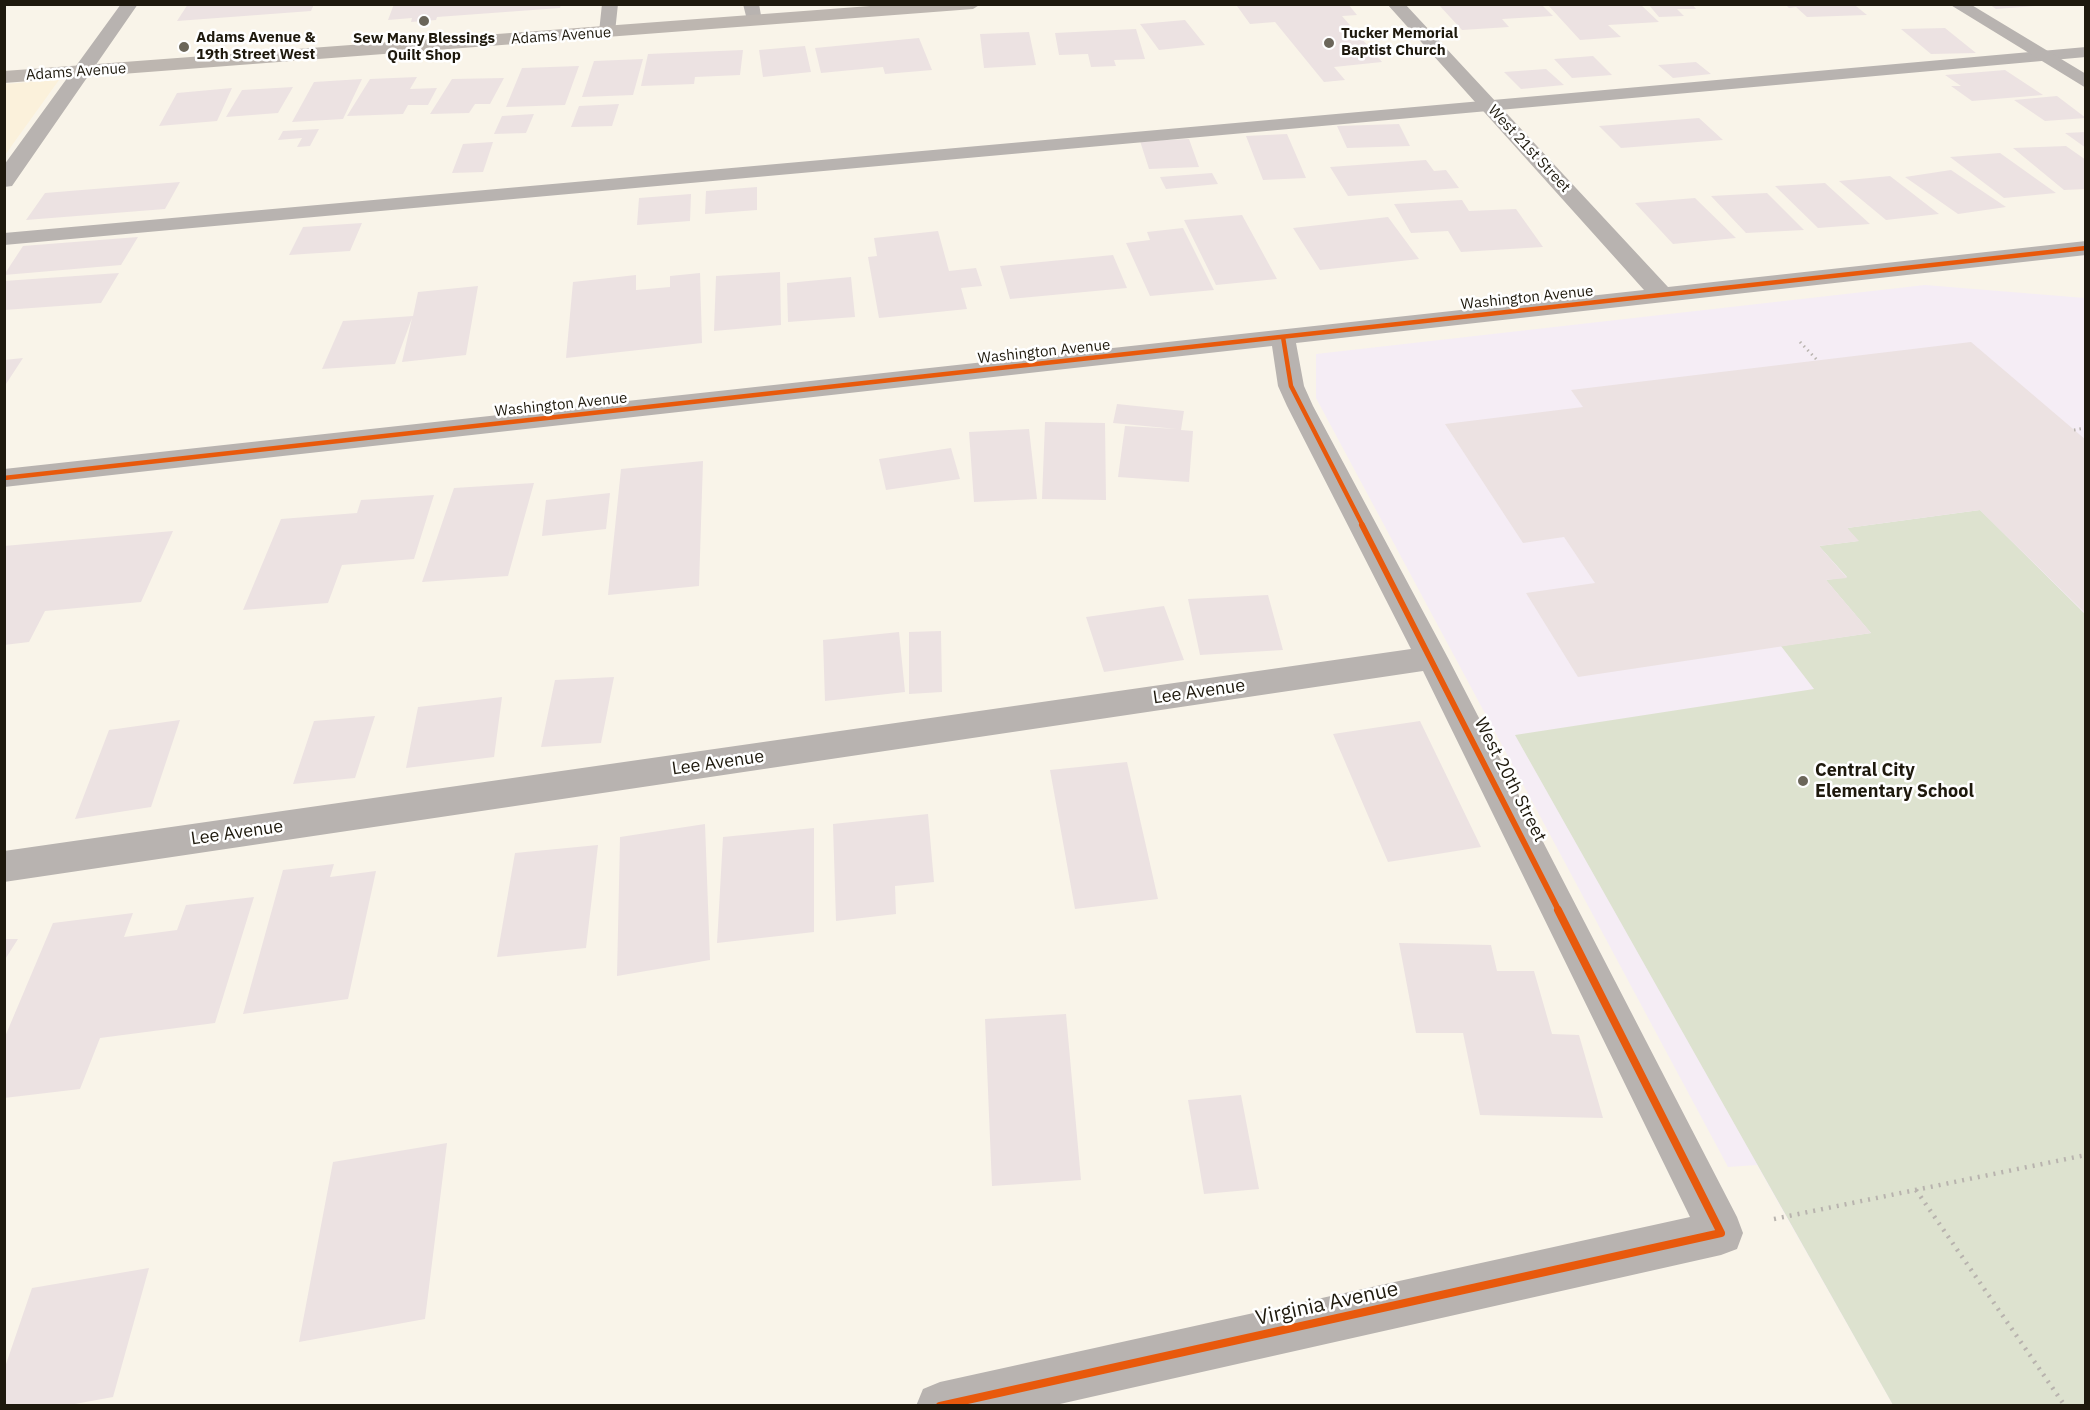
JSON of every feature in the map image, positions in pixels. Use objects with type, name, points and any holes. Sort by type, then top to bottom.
[{"type":"main road","name":"Adams Avenue","points":[[4,77],[607,32],[753,13],[973,4]]},
{"type":"street","points":[[4,181],[130,4]]},
{"type":"street","name":"West 21st Street","points":[[1395,4],[1662,295]]},
{"type":"street","points":[[1957,4],[2085,82]]},
{"type":"street","name":"Washington Avenue","points":[[4,478],[2085,248]]},
{"type":"street","name":"West 20th Street","points":[[1283,337],[1291,387],[1432,658],[1721,1233]]},
{"type":"street","name":"Lee Avenue","points":[[4,867],[1432,658]]},
{"type":"street","name":"Virginia Avenue","points":[[940,1406],[1721,1233]]},
{"type":"lane","points":[[607,32],[610,4]]},
{"type":"lane","points":[[4,239],[2085,52]]},
{"type":"path","points":[[1800,342],[1818,361]]},
{"type":"path","points":[[2074,430],[2085,428]]},
{"type":"path","points":[[1721,1233],[1786,1216],[2085,1155]]},
{"type":"path","points":[[1916,1190],[2065,1406]]},
{"type":"shaded area","points":[[59,80],[5,155],[5,84]]},
{"type":"shaded area","name":"Central City Elementary School","points":[[1925,285],[2085,298],[2085,1405],[1893,1405],[1757,1165],[1728,1167],[1316,398],[1316,354]]},
{"type":"green space","points":[[1980,510],[2085,614],[2085,1405],[1893,1405],[1515,735],[1814,689],[1781,646],[1871,633],[1826,580],[1847,577],[1819,546],[1858,541],[1847,528]]},
{"type":"building","points":[[188,4],[314,4],[311,11],[177,21]]},
{"type":"building","points":[[394,4],[561,4],[560,8],[437,17],[436,20],[411,22],[412,18],[388,20]]},
{"type":"building","name":"Tucker Memorial Baptist Church","points":[[1348,4],[1357,15],[1342,16],[1382,62],[1334,67],[1345,80],[1324,82],[1275,22],[1250,24],[1237,6]]},
{"type":"building","points":[[1438,4],[1541,4],[1553,16],[1502,19],[1509,27],[1462,30]]},
{"type":"building","points":[[1547,4],[1640,4],[1659,22],[1608,25],[1621,37],[1580,40]]},
{"type":"building","points":[[1648,4],[1692,4],[1696,9],[1677,9],[1684,16],[1659,17]]},
{"type":"building","points":[[1785,4],[1856,6],[1867,15],[1807,17],[1796,7],[1789,8]]},
{"type":"building","points":[[1989,4],[2035,4],[2035,6],[1996,9]]},
{"type":"building","points":[[1185,20],[1205,45],[1159,50],[1140,24]]},
{"type":"building","points":[[1945,28],[1976,53],[1931,54],[1901,29]]},
{"type":"building","points":[[1136,29],[1145,59],[1114,60],[1116,66],[1091,67],[1088,54],[1059,55],[1055,33]]},
{"type":"building","points":[[1029,32],[1036,65],[984,68],[980,34]]},
{"type":"building","points":[[919,38],[932,70],[885,74],[883,67],[821,73],[815,48]]},
{"type":"building","points":[[805,46],[811,72],[763,77],[759,50]]},
{"type":"building","points":[[743,50],[740,75],[695,77],[694,84],[641,86],[648,54]]},
{"type":"building","points":[[1593,56],[1612,75],[1572,78],[1554,59]]},
{"type":"building","points":[[643,59],[633,95],[582,97],[594,61]]},
{"type":"building","points":[[1696,62],[1711,74],[1673,78],[1658,65]]},
{"type":"building","points":[[579,66],[565,105],[506,107],[522,68]]},
{"type":"building","points":[[1546,69],[1564,85],[1521,89],[1504,72]]},
{"type":"building","points":[[2005,70],[2043,95],[1972,101],[1951,86],[1961,86],[1945,75]]},
{"type":"building","points":[[417,77],[410,89],[437,88],[428,105],[408,105],[403,114],[347,116],[370,79]]},
{"type":"building","points":[[504,78],[490,104],[475,104],[469,113],[430,114],[452,79]]},
{"type":"building","points":[[362,79],[343,119],[292,122],[314,82]]},
{"type":"building","points":[[293,87],[278,113],[226,117],[242,90]]},
{"type":"building","points":[[232,88],[217,121],[159,126],[177,93]]},
{"type":"building","points":[[2057,96],[2086,118],[2045,121],[2014,100]]},
{"type":"building","points":[[619,104],[612,126],[571,127],[579,106]]},
{"type":"building","points":[[534,114],[526,133],[494,134],[502,116]]},
{"type":"building","points":[[1699,118],[1723,140],[1621,148],[1599,126]]},
{"type":"building","points":[[1399,124],[1410,146],[1347,148],[1337,126]]},
{"type":"building","points":[[319,129],[310,146],[297,147],[302,138],[278,140],[283,131]]},
{"type":"building","points":[[2086,132],[2086,148],[2065,133]]},
{"type":"building","points":[[1287,134],[1306,178],[1263,180],[1246,136]]},
{"type":"building","points":[[1189,139],[1199,167],[1149,169],[1140,141]]},
{"type":"building","points":[[493,142],[483,172],[452,173],[463,144]]},
{"type":"building","points":[[2066,146],[2086,160],[2086,189],[2064,190],[2013,148]]},
{"type":"building","points":[[2000,153],[2056,193],[2004,198],[1950,157]]},
{"type":"building","points":[[1426,160],[1434,171],[1446,170],[1459,188],[1348,196],[1330,167]]},
{"type":"building","points":[[1951,170],[2006,207],[1958,214],[1905,177]]},
{"type":"building","points":[[1212,173],[1218,184],[1166,189],[1160,177]]},
{"type":"building","points":[[1890,176],[1939,214],[1886,220],[1839,181]]},
{"type":"building","points":[[180,182],[165,209],[26,220],[45,193]]},
{"type":"building","points":[[1825,183],[1870,224],[1818,228],[1775,186]]},
{"type":"building","points":[[757,187],[757,210],[705,214],[706,191]]},
{"type":"building","points":[[1767,193],[1804,230],[1746,233],[1711,196]]},
{"type":"building","points":[[691,194],[690,221],[637,225],[639,198]]},
{"type":"building","points":[[1695,198],[1736,238],[1673,244],[1635,203]]},
{"type":"building","points":[[1462,200],[1469,211],[1516,209],[1543,247],[1461,252],[1448,231],[1411,233],[1394,204]]},
{"type":"building","points":[[1242,215],[1277,279],[1216,285],[1184,220]]},
{"type":"building","points":[[1388,217],[1419,259],[1320,270],[1293,228]]},
{"type":"building","points":[[362,223],[350,251],[289,255],[303,227]]},
{"type":"building","points":[[1183,228],[1214,290],[1150,296],[1126,243],[1150,240],[1147,232]]},
{"type":"building","points":[[938,231],[949,271],[976,268],[982,286],[961,288],[967,309],[879,318],[868,257],[877,256],[874,238]]},
{"type":"building","points":[[138,237],[121,265],[4,275],[23,246]]},
{"type":"building","points":[[1113,255],[1127,288],[1010,299],[1000,266]]},
{"type":"building","points":[[780,272],[781,325],[714,331],[716,276]]},
{"type":"building","points":[[119,273],[101,303],[4,310],[4,281]]},
{"type":"building","points":[[700,273],[702,343],[566,358],[573,282],[636,275],[636,290],[670,287],[670,276]]},
{"type":"building","points":[[851,277],[855,317],[788,322],[787,283]]},
{"type":"building","points":[[478,286],[466,355],[402,362],[412,318],[395,364],[322,369],[343,321],[413,316],[418,292]]},
{"type":"building","points":[[1971,342],[2086,440],[2086,614],[1980,510],[1847,528],[1859,541],[1819,546],[1847,578],[1826,580],[1871,633],[1578,677],[1526,593],[1595,583],[1564,537],[1523,543],[1445,424],[1583,407],[1571,390]]},
{"type":"building","points":[[23,358],[4,387],[4,360]]},
{"type":"building","points":[[1117,404],[1184,411],[1181,430],[1193,431],[1189,482],[1118,477],[1125,426],[1177,429],[1113,423]]},
{"type":"building","points":[[1045,422],[1105,423],[1106,500],[1042,499]]},
{"type":"building","points":[[1029,429],[1037,499],[974,502],[969,432]]},
{"type":"building","points":[[951,448],[960,479],[886,490],[879,459]]},
{"type":"building","points":[[703,461],[699,586],[608,595],[621,469]]},
{"type":"building","points":[[534,483],[508,576],[422,582],[454,488]]},
{"type":"building","points":[[610,493],[606,529],[542,536],[546,500]]},
{"type":"building","points":[[434,495],[414,559],[342,565],[328,603],[243,610],[281,519],[357,513],[361,500]]},
{"type":"building","points":[[173,531],[141,602],[45,611],[29,642],[4,645],[4,546]]},
{"type":"building","points":[[1268,595],[1283,650],[1200,655],[1188,599]]},
{"type":"building","points":[[1164,606],[1184,660],[1104,672],[1086,617]]},
{"type":"building","points":[[941,631],[942,692],[909,694],[909,632]]},
{"type":"building","points":[[899,632],[905,692],[825,701],[823,640]]},
{"type":"building","points":[[614,677],[601,743],[541,747],[555,680]]},
{"type":"building","points":[[502,697],[494,757],[406,768],[418,707]]},
{"type":"building","points":[[375,716],[355,778],[293,784],[314,721]]},
{"type":"building","points":[[180,720],[151,807],[75,819],[109,730]]},
{"type":"building","points":[[1420,721],[1481,847],[1388,862],[1333,734]]},
{"type":"building","points":[[1127,762],[1158,899],[1075,909],[1050,770]]},
{"type":"building","points":[[928,814],[934,882],[895,886],[896,914],[836,921],[833,824]]},
{"type":"building","points":[[705,824],[710,960],[617,976],[620,837]]},
{"type":"building","points":[[814,828],[814,932],[717,943],[723,837]]},
{"type":"building","points":[[598,845],[586,948],[497,957],[515,853]]},
{"type":"building","points":[[334,864],[330,877],[376,871],[348,999],[243,1014],[283,870]]},
{"type":"building","points":[[254,897],[215,1023],[100,1038],[80,1089],[4,1098],[4,1039],[53,923],[133,913],[124,937],[177,930],[186,905]]},
{"type":"building","points":[[4,939],[18,939],[4,961]]},
{"type":"building","points":[[1399,943],[1491,945],[1497,971],[1534,971],[1552,1034],[1579,1035],[1603,1118],[1480,1115],[1463,1033],[1416,1033]]},
{"type":"building","points":[[1066,1014],[1081,1180],[992,1186],[985,1019]]},
{"type":"building","points":[[1241,1095],[1259,1189],[1204,1194],[1188,1100]]},
{"type":"building","points":[[447,1143],[425,1319],[299,1342],[333,1162]]},
{"type":"building","points":[[149,1268],[113,1397],[64,1406],[4,1406],[4,1370],[32,1288]]},
{"type":"cycle path","points":[[4,478],[2086,248]]},
{"type":"cycle path","points":[[940,1406],[1721,1233],[1432,658],[1300,406],[1291,386],[1283,337]]},
{"type":"place","name":"Sew Many Blessings Quilt Shop","points":[[424,21]]},
{"type":"place","name":"Tucker Memorial Baptist Church","points":[[1329,43]]},
{"type":"place","name":"Adams Avenue & 19th Street West","points":[[184,47]]},
{"type":"place","name":"Central City Elementary School","points":[[1803,781]]}]
